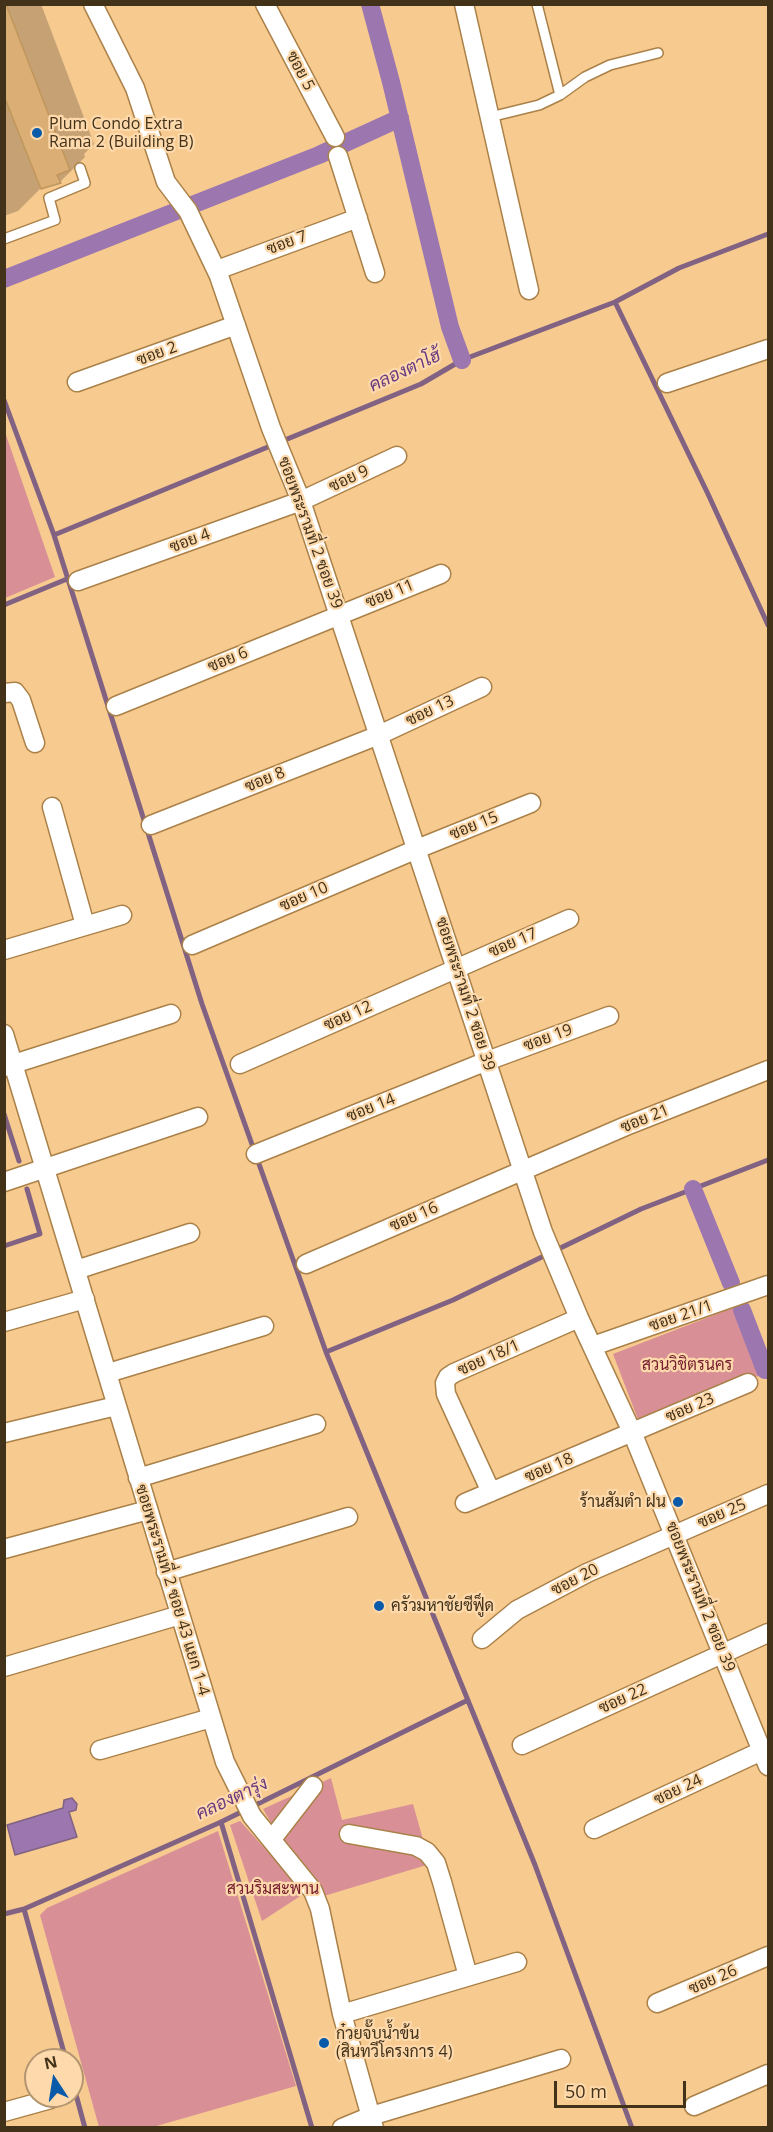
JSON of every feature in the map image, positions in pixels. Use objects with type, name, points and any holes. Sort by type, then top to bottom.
[{"type":"street","name":"ซอยพระรามที่ 2 ซอย 39","points":[[93,4],[135,88],[166,182],[188,211],[217,270],[271,428],[302,501],[543,1232],[579,1318],[632,1432],[766,1755]]},
{"type":"street","name":"ซอย 5","points":[[265,4],[335,137]]},
{"type":"street","points":[[464,4],[529,290]]},
{"type":"street","points":[[338,156],[375,273]]},
{"type":"street","name":"ซอย 7","points":[[217,270],[358,218]]},
{"type":"street","name":"ซอย 2","points":[[77,382],[236,325]]},
{"type":"street","points":[[667,383],[768,349]]},
{"type":"street","name":"ซอย 9","points":[[302,501],[397,456]]},
{"type":"street","name":"ซอย 4","points":[[78,581],[302,501]]},
{"type":"street","name":"ซอย 11","points":[[339,614],[441,574]]},
{"type":"street","name":"ซอย 6","points":[[116,706],[339,614]]},
{"type":"street","name":"ซอย 13","points":[[379,735],[482,687]]},
{"type":"street","points":[[4,693],[15,693],[21,700],[35,743]]},
{"type":"street","name":"ซอย 8","points":[[151,825],[379,735]]},
{"type":"street","name":"ซอย 15","points":[[417,849],[531,803]]},
{"type":"street","points":[[52,807],[85,925]]},
{"type":"street","name":"ซอย 10","points":[[192,945],[417,849]]},
{"type":"street","points":[[4,950],[122,915]]},
{"type":"street","name":"ซอย 17","points":[[456,968],[569,920]]},
{"type":"street","name":"ซอย 12","points":[[240,1064],[456,968]]},
{"type":"street","points":[[9,1065],[171,1014]]},
{"type":"street","name":"ซอย 19","points":[[487,1061],[609,1016]]},
{"type":"street","name":"ซอยพระรามที่ 2 ซอย 43 แยก 1-4","points":[[4,1034],[9,1065],[45,1167],[225,1762],[252,1816],[314,1891],[320,1909],[342,2014],[372,2122]]},
{"type":"street","name":"ซอย 14","points":[[256,1154],[487,1061]]},
{"type":"street","name":"ซอย 21","points":[[522,1171],[626,1126],[768,1070]]},
{"type":"street","points":[[4,1182],[198,1117]]},
{"type":"street","name":"ซอย 16","points":[[306,1264],[522,1171]]},
{"type":"street","points":[[76,1270],[190,1233]]},
{"type":"street","name":"ซอย 21/1","points":[[593,1346],[768,1285]]},
{"type":"street","points":[[4,1322],[85,1299]]},
{"type":"street","name":"ซอย 18/1","points":[[491,1492],[446,1394],[445,1383],[448,1377],[579,1318]]},
{"type":"street","points":[[108,1373],[264,1326]]},
{"type":"street","name":"ซอย 23","points":[[632,1432],[748,1383]]},
{"type":"street","points":[[4,1433],[116,1406]]},
{"type":"street","points":[[138,1478],[316,1424]]},
{"type":"street","name":"ซอย 18","points":[[465,1503],[632,1432]]},
{"type":"street","name":"ซอย 25","points":[[675,1534],[768,1494]]},
{"type":"street","points":[[4,1549],[148,1510]]},
{"type":"street","points":[[166,1572],[348,1517]]},
{"type":"street","name":"ซอย 20","points":[[482,1639],[518,1610],[587,1572],[675,1534]]},
{"type":"street","points":[[4,1667],[180,1615]]},
{"type":"street","name":"ซอย 22","points":[[522,1744],[768,1633]]},
{"type":"street","points":[[100,1750],[211,1718]]},
{"type":"street","name":"ซอย 24","points":[[594,1829],[766,1755]]},
{"type":"street","points":[[272,1839],[313,1786]]},
{"type":"street","points":[[349,1834],[416,1846],[427,1852],[436,1863],[468,1976]]},
{"type":"street","name":"ซอย 26","points":[[657,2003],[768,1956]]},
{"type":"street","points":[[342,2014],[517,1962]]},
{"type":"street","points":[[342,2127],[372,2122],[561,2059]]},
{"type":"street","points":[[694,2106],[768,2074]]},
{"type":"street","points":[[4,2112],[24,2106]]},
{"type":"lane","points":[[537,4],[560,95]]},
{"type":"lane","points":[[490,117],[539,105],[560,95],[585,77],[610,65],[658,53]]},
{"type":"lane","points":[[4,239],[54,221],[56,219],[49,198],[85,183],[80,168]]},
{"type":"green space","points":[[5,432],[55,577],[4,598]]},
{"type":"green space","name":"สวนวิชิตรนคร","points":[[735,1307],[761,1375],[639,1422],[613,1354]]},
{"type":"green space","points":[[331,1778],[342,1820],[413,1804],[430,1864],[324,1896],[315,1877],[273,1826],[263,1809]]},
{"type":"green space","name":"สวนริมสะพาน","points":[[240,1821],[305,1893],[262,1921],[230,1825]]},
{"type":"green space","points":[[218,1831],[296,2086],[153,2127],[99,2127],[84,2073],[84,2048],[77,2048],[40,1915],[47,1908]]},
{"type":"shaded area","points":[[72,1798],[77,1804],[76,1810],[69,1812],[77,1837],[15,1855],[7,1825],[63,1808],[64,1800]]},
{"type":"building","name":"Plum Condo Extra Rama 2 (Building B)","points":[[4,4],[6,4],[70,170],[57,175],[61,183],[41,189],[4,96]]},
{"type":"waterway","points":[[370,4],[450,327],[462,360]]},
{"type":"waterway","points":[[4,279],[319,155],[400,118]]},
{"type":"waterway","name":"คลองตาโฮ้","points":[[54,535],[421,384],[462,360],[615,302],[679,268],[768,234]]},
{"type":"waterway","points":[[615,302],[708,494],[768,625]]},
{"type":"waterway","points":[[4,400],[54,535],[202,1004],[326,1352],[535,1865],[632,2128]]},
{"type":"waterway","points":[[4,605],[67,579]]},
{"type":"waterway","points":[[4,1114],[19,1161]]},
{"type":"waterway","points":[[326,1352],[453,1300],[641,1209],[768,1160]]},
{"type":"waterway","points":[[4,1246],[40,1234],[27,1189]]},
{"type":"waterway","points":[[693,1189],[731,1283]]},
{"type":"waterway","points":[[742,1310],[765,1370]]},
{"type":"waterway","name":"คลองตารุ่ง","points":[[4,1914],[24,1909],[221,1822],[468,1700]]},
{"type":"waterway","points":[[221,1822],[312,2128]]},
{"type":"waterway","points":[[24,1909],[63,2048]]},
{"type":"waterway","points":[[80,2108],[85,2128]]},
{"type":"place","name":"Plum Condo Extra Rama 2 (Building B)","points":[[37,133]]},
{"type":"place","name":"ร้านสัมตำ ฝน","points":[[678,1502]]},
{"type":"place","name":"ครัวมหาชัยซีฟู็ด","points":[[379,1606]]},
{"type":"place","name":"ก๋วยจั๊บน้ำข้น (สินทวีโครงการ 4)","points":[[324,2043]]}]
